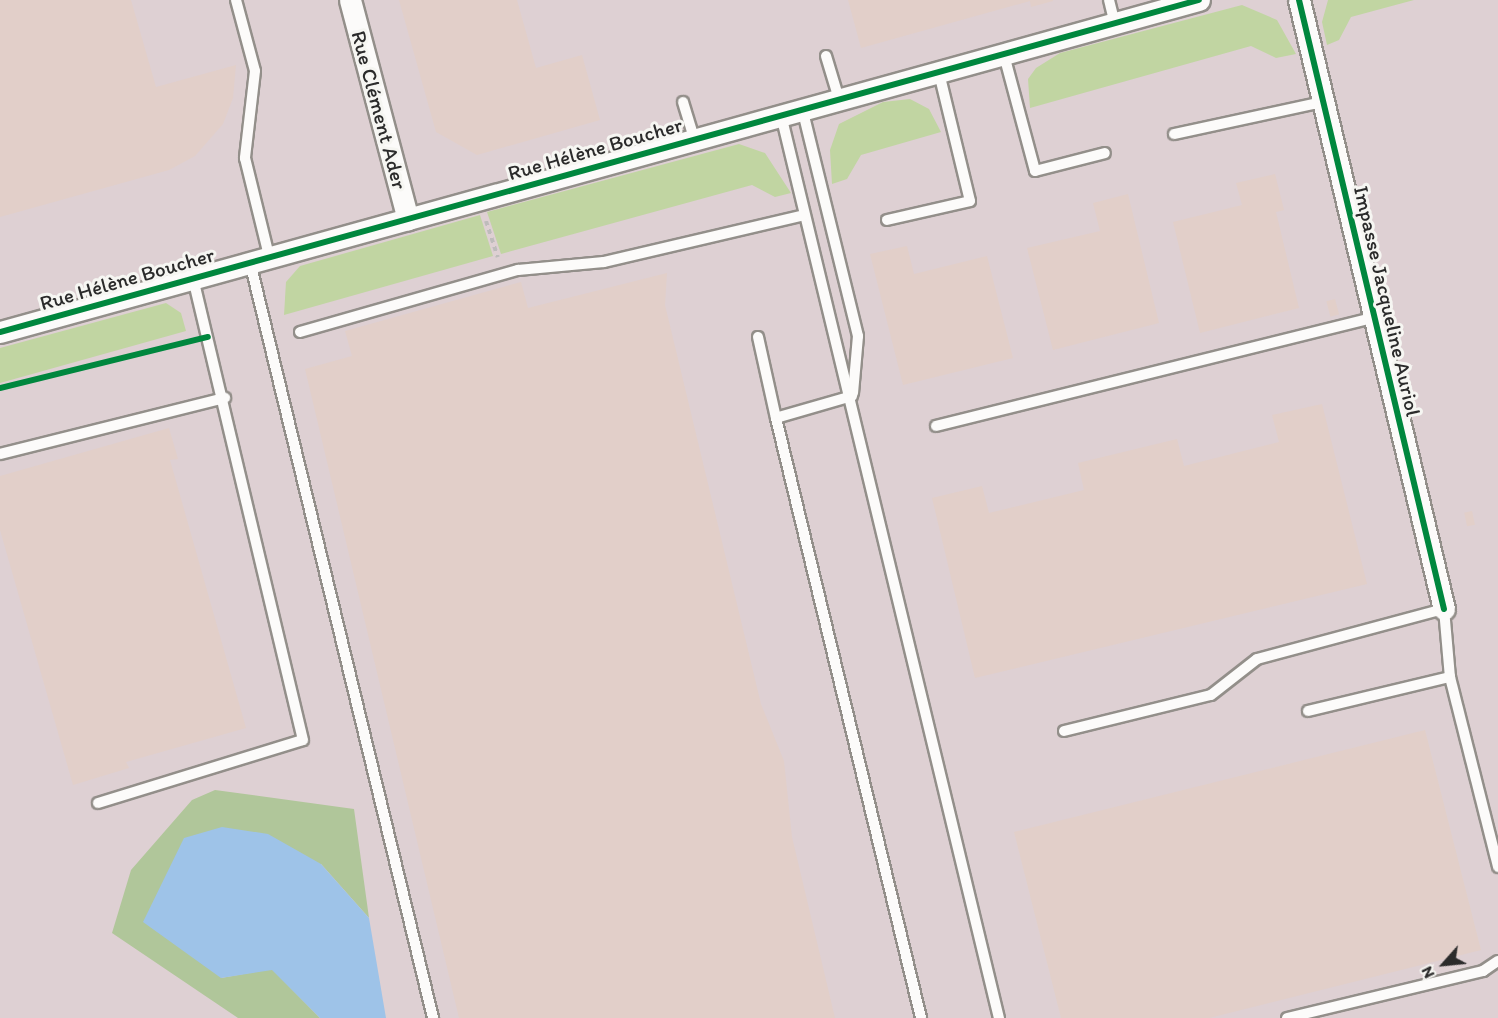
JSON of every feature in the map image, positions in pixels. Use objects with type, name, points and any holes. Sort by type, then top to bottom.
[{"type":"street","name":"Rue Clément Ader","points":[[350,0],[408,219]]},
{"type":"street","name":"Rue Hélène Boucher","points":[[0,332],[780,114],[939,73],[1199,0]]},
{"type":"street","name":"Impasse Jacqueline Auriol","points":[[1299,0],[1444,609]]},
{"type":"lane","points":[[236,0],[255,71],[245,158],[260,259],[433,1018]]},
{"type":"lane","points":[[1109,0],[1115,24]]},
{"type":"lane","points":[[1004,55],[1035,171],[1105,153]]},
{"type":"lane","points":[[826,56],[839,99]]},
{"type":"lane","points":[[886,220],[970,201],[939,73]]},
{"type":"lane","points":[[683,102],[694,138]]},
{"type":"lane","points":[[1174,134],[1322,102]]},
{"type":"lane","points":[[802,108],[858,336],[852,396]]},
{"type":"lane","points":[[780,114],[852,396],[999,1018]]},
{"type":"lane","points":[[300,332],[518,270],[604,262],[804,215]]},
{"type":"lane","points":[[98,803],[303,740],[225,398],[193,278]]},
{"type":"lane","points":[[936,426],[1374,318]]},
{"type":"lane","points":[[758,337],[921,1018]]},
{"type":"lane","points":[[776,418],[852,396]]},
{"type":"lane","points":[[0,454],[225,398]]},
{"type":"lane","points":[[1064,731],[1211,695],[1257,659],[1444,609],[1450,677],[1498,867]]},
{"type":"lane","points":[[1308,711],[1450,677]]},
{"type":"lane","points":[[1287,1018],[1483,971],[1498,961]]},
{"type":"path","points":[[484,214],[498,258]]},
{"type":"shaded area","points":[[0,0],[1498,0],[1498,1018],[0,1018]]},
{"type":"green space","points":[[1328,0],[1414,0],[1351,17],[1339,40],[1327,45],[1322,22]]},
{"type":"green space","points":[[1242,5],[1277,20],[1296,54],[1276,58],[1251,46],[1030,108],[1028,79],[1036,68],[1060,53]]},
{"type":"green space","points":[[910,99],[929,109],[941,132],[861,155],[847,179],[832,184],[830,150],[839,124],[883,102]]},
{"type":"green space","points":[[739,144],[765,153],[791,193],[775,197],[752,185],[501,254],[487,212]]},
{"type":"green space","points":[[480,215],[493,256],[284,315],[286,282],[300,266]]},
{"type":"green space","points":[[166,303],[181,313],[186,331],[0,383],[0,348]]},
{"type":"green space","points":[[215,790],[354,809],[369,918],[321,864],[221,978],[272,969],[320,1018],[238,1018],[112,933],[131,870],[192,800]]},
{"type":"water","points":[[222,827],[268,834],[321,864],[369,918],[386,1018],[320,1018],[272,970],[221,978],[143,922],[184,838]]},
{"type":"building","points":[[0,0],[131,0],[156,87],[236,65],[233,98],[223,124],[195,156],[169,170],[0,217]]},
{"type":"building","points":[[399,0],[517,0],[536,68],[582,55],[600,120],[477,155],[436,132]]},
{"type":"building","points":[[848,0],[1053,1],[1031,7],[1030,1],[861,48]]},
{"type":"building","points":[[1275,174],[1284,210],[1276,212],[1299,308],[1200,333],[1173,222],[1242,205],[1236,183]]},
{"type":"building","points":[[1128,194],[1159,323],[1053,350],[1027,248],[1100,231],[1093,203]]},
{"type":"building","points":[[907,246],[914,274],[987,256],[1013,358],[903,385],[870,254]]},
{"type":"building","points":[[667,273],[665,305],[761,704],[784,761],[792,837],[835,1018],[459,1018],[305,369],[352,356],[345,331],[521,282],[528,308]]},
{"type":"building","points":[[1335,299],[1339,314],[1330,317],[1326,301]]},
{"type":"building","points":[[1322,404],[1367,584],[975,678],[932,498],[982,486],[989,513],[1084,490],[1078,463],[1177,439],[1184,466],[1279,442],[1272,415]]},
{"type":"building","points":[[169,428],[178,459],[170,460],[246,728],[126,762],[129,768],[73,785],[0,530],[0,476]]},
{"type":"building","points":[[1472,511],[1475,525],[1467,526],[1464,513]]},
{"type":"building","points":[[1425,730],[1481,950],[1209,1018],[1061,1018],[1014,832]]},
{"type":"cycle path","points":[[0,332],[1199,0]]},
{"type":"cycle path","points":[[1299,0],[1444,609]]},
{"type":"cycle path","points":[[0,388],[208,337]]}]
